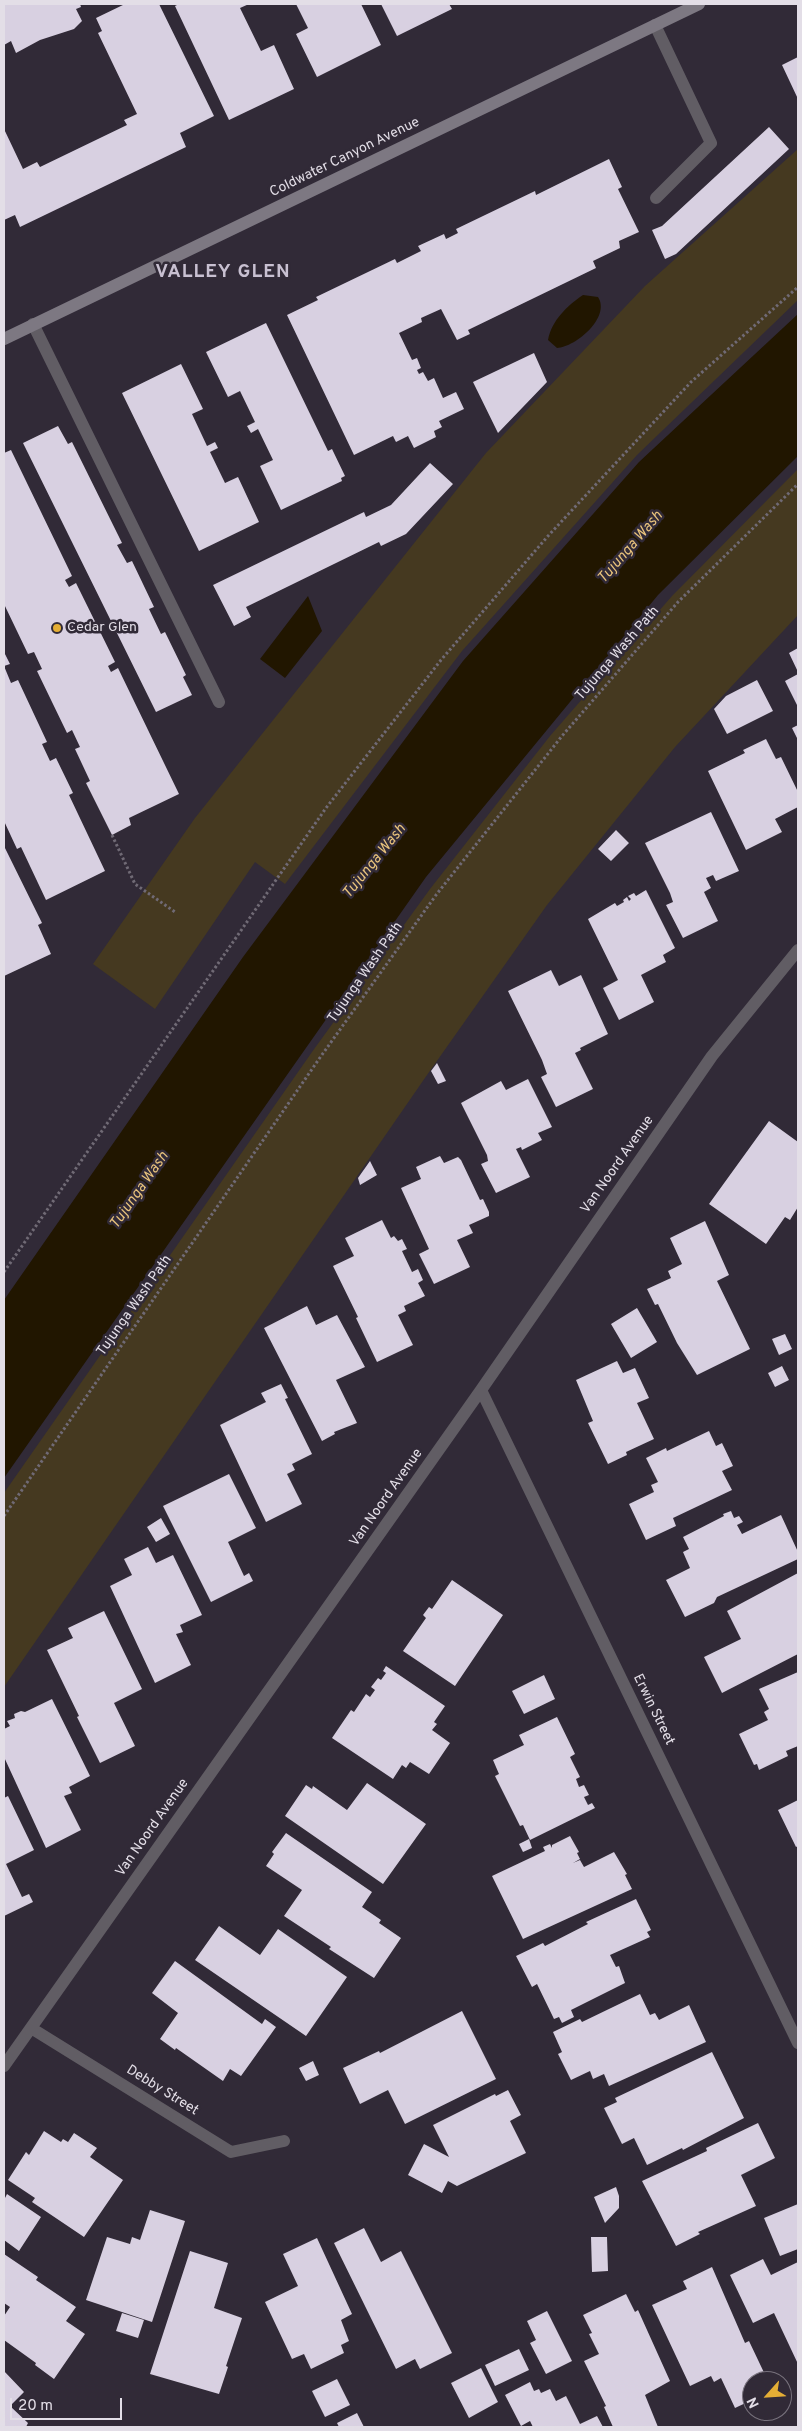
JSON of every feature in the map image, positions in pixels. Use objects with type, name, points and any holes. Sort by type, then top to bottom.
[{"type":"main road","name":"Coldwater Canyon Avenue","points":[[4,339],[699,4]]},
{"type":"street","points":[[656,25],[711,143],[656,198]]},
{"type":"street","points":[[33,324],[219,702]]},
{"type":"street","name":"Van Noord Avenue","points":[[4,2066],[481,1390],[712,1056],[798,950]]},
{"type":"street","name":"Erwin Street","points":[[481,1390],[798,2043]]},
{"type":"street","name":"Debby Street","points":[[30,2028],[231,2152],[284,2141]]},
{"type":"path","points":[[4,1272],[326,808],[441,660],[548,536],[691,382],[798,287]]},
{"type":"path","name":"Tujunga Wash Path","points":[[4,1516],[319,1059],[436,895],[562,736],[678,602],[798,484]]},
{"type":"path","points":[[112,835],[135,884],[175,912]]},
{"type":"shaded area","points":[[798,149],[798,300],[637,455],[462,651],[285,884],[255,862],[155,1009],[93,964],[195,818],[486,453],[645,286]]},
{"type":"shaded area","points":[[798,469],[798,615],[675,747],[547,905],[427,1075],[4,1687],[4,1493],[312,1052],[430,889],[550,736],[672,596]]},
{"type":"water","points":[[583,295],[598,297],[601,305],[596,322],[582,337],[557,348],[548,340],[553,326],[566,309]]},
{"type":"water","name":"Tujunga Wash","points":[[798,314],[798,456],[658,595],[426,877],[4,1478],[4,1300],[243,957],[463,661],[639,462]]},
{"type":"water","points":[[308,596],[322,631],[285,678],[260,659]]},
{"type":"building","points":[[80,4],[81,7],[76,9],[82,21],[74,29],[40,40],[16,53],[11,41],[4,45],[4,5]]},
{"type":"building","points":[[125,4],[159,4],[214,116],[180,133],[186,147],[20,227],[15,215],[4,220],[4,129],[23,169],[37,162],[40,167],[127,125],[124,120],[137,114],[98,33],[102,31],[96,18]]},
{"type":"building","points":[[179,4],[249,4],[240,8],[261,51],[274,45],[294,89],[229,120],[175,6]]},
{"type":"building","points":[[296,4],[361,4],[381,45],[317,77],[296,34],[308,28]]},
{"type":"building","points":[[381,4],[449,4],[452,9],[397,36]]},
{"type":"building","points":[[798,57],[798,99],[782,65]]},
{"type":"building","points":[[769,127],[789,149],[676,254],[665,259],[652,230],[662,226]]},
{"type":"building","points":[[609,159],[622,187],[618,189],[639,232],[619,241],[620,248],[593,261],[596,268],[468,330],[470,334],[457,340],[441,309],[421,318],[422,322],[399,333],[412,360],[417,358],[421,368],[417,370],[419,374],[423,372],[428,381],[434,378],[443,398],[456,392],[464,409],[439,421],[442,427],[434,431],[436,437],[414,448],[408,436],[396,442],[393,436],[354,455],[287,315],[318,300],[316,297],[395,259],[397,263],[421,251],[418,246],[444,234],[446,239],[458,233],[456,229],[535,191],[536,195]]},
{"type":"building","points":[[266,323],[328,451],[332,449],[345,476],[341,478],[342,481],[281,510],[260,466],[273,460],[258,429],[251,433],[247,426],[255,422],[240,391],[228,397],[206,352]]},
{"type":"building","points":[[534,353],[547,382],[498,433],[473,382]]},
{"type":"building","points":[[181,364],[203,409],[192,414],[207,446],[215,442],[218,448],[210,452],[225,483],[238,477],[259,522],[199,551],[122,393]]},
{"type":"building","points":[[58,426],[68,444],[72,442],[122,543],[117,545],[127,563],[132,561],[154,607],[149,609],[161,634],[165,632],[186,675],[183,677],[192,695],[156,712],[23,443]]},
{"type":"building","name":"Cedar Glen","points":[[11,450],[72,576],[65,580],[69,587],[76,583],[115,662],[108,666],[111,672],[118,668],[179,794],[129,818],[131,825],[112,835],[86,783],[90,781],[75,749],[80,747],[72,730],[67,733],[37,671],[42,669],[34,652],[28,654],[4,604],[4,453]]},
{"type":"building","points":[[430,463],[453,484],[406,534],[381,546],[379,542],[246,607],[251,617],[234,626],[213,585],[364,512],[366,517],[391,505]]},
{"type":"building","points":[[798,648],[798,672],[789,653]]},
{"type":"building","points":[[4,652],[10,664],[4,666]]},
{"type":"building","points":[[4,666],[11,683],[18,680],[47,742],[42,744],[50,761],[56,758],[73,793],[69,795],[105,871],[46,900],[21,847],[17,849],[4,821]]},
{"type":"building","points":[[798,674],[798,707],[785,681]]},
{"type":"building","points":[[757,680],[773,711],[727,734],[714,709],[726,696]]},
{"type":"building","points":[[798,725],[798,740],[792,728]]},
{"type":"building","points":[[766,739],[776,759],[781,757],[798,792],[798,807],[775,819],[782,832],[746,850],[708,771],[745,753],[743,750]]},
{"type":"building","points":[[711,812],[739,871],[716,881],[713,875],[706,878],[711,888],[704,892],[718,921],[683,938],[666,905],[673,902],[670,893],[645,843]]},
{"type":"building","points":[[616,830],[629,843],[611,861],[598,849]]},
{"type":"building","points":[[4,846],[42,923],[38,925],[51,954],[4,976]]},
{"type":"building","points":[[646,890],[675,948],[663,955],[666,962],[641,975],[654,1002],[619,1020],[603,988],[618,980],[588,919],[615,903],[617,906],[624,902],[623,900],[627,897],[629,901],[631,899],[628,896],[634,893],[636,896]]},
{"type":"building","points":[[551,970],[559,986],[581,975],[608,1034],[580,1048],[581,1050],[575,1053],[593,1089],[556,1107],[541,1077],[547,1074],[542,1060],[508,991]]},
{"type":"building","points":[[437,1063],[446,1081],[438,1084],[431,1071]]},
{"type":"building","points":[[528,1079],[552,1127],[538,1133],[542,1140],[522,1150],[521,1147],[516,1149],[530,1177],[496,1193],[481,1164],[488,1161],[487,1155],[461,1103],[501,1081],[506,1090]]},
{"type":"building","points":[[769,1121],[798,1142],[798,1207],[790,1220],[785,1217],[766,1244],[709,1204]]},
{"type":"building","points":[[440,1156],[444,1163],[458,1157],[461,1160],[480,1200],[483,1199],[489,1216],[469,1225],[473,1233],[457,1240],[470,1267],[434,1284],[419,1254],[429,1249],[401,1188],[421,1179],[416,1167]]},
{"type":"building","points":[[370,1161],[377,1175],[360,1185],[358,1178]]},
{"type":"building","points":[[382,1220],[391,1238],[394,1236],[398,1241],[402,1239],[407,1249],[402,1251],[412,1272],[418,1269],[423,1280],[418,1283],[425,1296],[404,1306],[406,1311],[398,1315],[413,1345],[377,1362],[333,1266],[354,1256],[345,1238]]},
{"type":"building","points":[[705,1221],[729,1275],[717,1281],[750,1349],[697,1375],[677,1343],[658,1304],[655,1305],[647,1289],[671,1278],[668,1271],[682,1264],[670,1238]]},
{"type":"building","points":[[307,1306],[316,1325],[337,1315],[365,1367],[336,1380],[357,1423],[334,1432],[335,1434],[322,1441],[264,1328]]},
{"type":"building","points":[[637,1308],[657,1342],[631,1358],[611,1324]]},
{"type":"building","points":[[785,1334],[792,1349],[779,1355],[772,1339]]},
{"type":"building","points":[[617,1361],[623,1373],[635,1368],[649,1398],[637,1403],[654,1439],[626,1452],[627,1455],[608,1464],[588,1423],[593,1421],[576,1380]]},
{"type":"building","points":[[782,1366],[789,1380],[775,1387],[768,1373]]},
{"type":"building","points":[[281,1384],[288,1398],[285,1399],[312,1454],[292,1464],[295,1470],[287,1474],[302,1504],[266,1522],[220,1425],[266,1402],[261,1393]]},
{"type":"building","points":[[709,1431],[716,1446],[722,1443],[733,1466],[722,1471],[732,1490],[673,1518],[676,1526],[646,1540],[629,1504],[654,1492],[651,1485],[658,1482],[646,1458],[666,1448],[667,1451]]},
{"type":"building","points":[[229,1474],[256,1528],[228,1542],[244,1576],[249,1573],[253,1581],[211,1602],[163,1506]]},
{"type":"building","points":[[731,1511],[734,1518],[739,1516],[743,1522],[737,1525],[742,1534],[781,1515],[798,1552],[798,1559],[717,1597],[714,1603],[685,1617],[666,1580],[690,1568],[683,1552],[689,1549],[683,1537]]},
{"type":"building","points":[[161,1518],[170,1534],[156,1542],[147,1527]]},
{"type":"building","points":[[148,1547],[156,1563],[173,1555],[202,1615],[180,1625],[183,1632],[176,1634],[191,1665],[155,1683],[110,1586],[132,1575],[124,1559]]},
{"type":"building","points":[[798,1573],[798,1654],[722,1693],[704,1657],[741,1639],[727,1611]]},
{"type":"building","points":[[452,1580],[503,1615],[455,1686],[403,1651],[426,1618],[423,1615],[429,1607],[432,1609]]},
{"type":"building","points":[[104,1611],[142,1689],[114,1703],[135,1746],[100,1763],[47,1650],[73,1638],[68,1628]]},
{"type":"building","points":[[386,1666],[445,1706],[434,1722],[437,1724],[432,1730],[450,1743],[429,1774],[410,1762],[406,1768],[402,1765],[393,1779],[332,1738],[351,1710],[354,1712],[366,1694],[370,1697],[375,1690],[371,1687],[378,1678],[381,1680],[386,1673],[383,1671]]},
{"type":"building","points":[[798,1672],[798,1746],[786,1751],[788,1756],[759,1770],[757,1764],[754,1765],[739,1734],[768,1720],[764,1712],[769,1709],[759,1689]]},
{"type":"building","points":[[544,1675],[555,1699],[524,1714],[512,1691]]},
{"type":"building","points":[[52,1699],[90,1776],[69,1787],[72,1793],[64,1796],[81,1830],[46,1848],[4,1757],[4,1729],[10,1726],[7,1721],[15,1718],[14,1714],[21,1711],[25,1712]]},
{"type":"building","points":[[557,1717],[575,1754],[570,1757],[580,1777],[576,1779],[579,1787],[584,1785],[589,1795],[584,1797],[588,1805],[592,1803],[595,1808],[530,1840],[523,1825],[520,1826],[495,1776],[499,1774],[493,1760],[524,1745],[519,1735]]},
{"type":"building","points":[[367,1783],[426,1824],[383,1884],[285,1816],[306,1785],[312,1789],[313,1786],[347,1810]]},
{"type":"building","points":[[8,1796],[34,1850],[6,1864],[22,1897],[29,1894],[33,1902],[4,1916],[4,1798]]},
{"type":"building","points":[[798,1800],[798,1846],[796,1847],[778,1810]]},
{"type":"building","points":[[286,1833],[372,1892],[362,1907],[381,1920],[379,1923],[401,1938],[374,1978],[329,1949],[331,1947],[284,1916],[302,1890],[266,1866],[274,1854],[272,1852]]},
{"type":"building","points":[[570,1836],[579,1852],[577,1853],[580,1859],[573,1863],[580,1860],[584,1867],[614,1852],[627,1874],[625,1875],[632,1889],[523,1939],[492,1876],[545,1851],[543,1847],[550,1844],[552,1848],[552,1845]]},
{"type":"building","points":[[529,1839],[532,1848],[523,1852],[519,1844]]},
{"type":"building","points":[[636,1899],[651,1930],[647,1932],[650,1937],[610,1955],[616,1967],[619,1966],[625,1983],[571,2010],[574,2017],[562,2023],[559,2017],[554,2019],[537,1984],[532,1987],[516,1956],[543,1943],[545,1946],[588,1924],[586,1922]]},
{"type":"building","points":[[219,1926],[260,1955],[278,1929],[347,1977],[306,2036],[195,1960]]},
{"type":"building","points":[[175,1961],[262,2024],[265,2019],[276,2027],[241,2076],[230,2069],[223,2081],[160,2039],[178,2013],[152,1993]]},
{"type":"building","points":[[640,1994],[650,2015],[655,2013],[659,2020],[689,2005],[706,2042],[609,2086],[604,2074],[593,2079],[590,2071],[571,2080],[558,2054],[562,2052],[553,2032],[580,2019],[582,2022]]},
{"type":"building","points":[[462,2011],[496,2079],[405,2124],[388,2090],[360,2104],[343,2068],[379,2051],[380,2053]]},
{"type":"building","points":[[712,2052],[744,2118],[683,2150],[682,2148],[647,2165],[634,2138],[622,2144],[604,2108],[617,2102],[615,2098]]},
{"type":"building","points":[[313,2061],[319,2075],[306,2081],[299,2068]]},
{"type":"building","points":[[508,2090],[521,2115],[510,2121],[526,2153],[457,2186],[448,2181],[442,2193],[408,2175],[424,2144],[449,2157],[433,2125],[495,2094],[496,2096]]},
{"type":"building","points":[[758,2123],[775,2158],[741,2175],[756,2206],[698,2232],[700,2234],[676,2246],[642,2181],[707,2151],[706,2148]]},
{"type":"building","points":[[44,2131],[61,2142],[63,2139],[68,2142],[74,2133],[97,2148],[90,2157],[123,2180],[84,2237],[32,2202],[35,2198],[8,2180],[26,2152],[29,2155]]},
{"type":"building","points":[[616,2187],[619,2196],[619,2208],[605,2223],[594,2197]]},
{"type":"building","points":[[7,2194],[41,2217],[19,2251],[4,2240],[4,2200]]},
{"type":"building","points":[[798,2204],[798,2249],[780,2256],[764,2218]]},
{"type":"building","points":[[150,2210],[185,2221],[152,2322],[86,2300],[107,2237],[130,2244],[132,2237],[140,2240]]},
{"type":"building","points":[[364,2228],[381,2262],[401,2251],[452,2353],[420,2369],[415,2359],[396,2369],[334,2243]]},
{"type":"building","points":[[591,2237],[607,2237],[608,2271],[592,2272]]},
{"type":"building","points":[[317,2238],[352,2314],[341,2320],[349,2341],[341,2345],[344,2353],[311,2369],[304,2354],[292,2359],[265,2302],[298,2286],[283,2254]]},
{"type":"building","points":[[190,2251],[228,2263],[214,2308],[242,2318],[219,2394],[150,2374]]},
{"type":"building","points":[[4,2254],[38,2277],[36,2280],[76,2307],[66,2321],[85,2334],[54,2379],[35,2365],[36,2363],[4,2340],[4,2316],[10,2307],[4,2303]]},
{"type":"building","points":[[763,2259],[771,2275],[798,2262],[798,2364],[774,2313],[753,2323],[730,2275]]},
{"type":"building","points":[[712,2267],[745,2343],[749,2341],[763,2371],[742,2371],[742,2405],[735,2408],[721,2378],[714,2382],[711,2376],[690,2386],[652,2305],[687,2289],[683,2281]]},
{"type":"building","points":[[626,2294],[635,2312],[638,2310],[670,2381],[645,2395],[658,2427],[613,2427],[604,2407],[606,2406],[584,2361],[599,2354],[589,2334],[592,2333],[583,2315]]},
{"type":"building","points":[[547,2311],[572,2361],[546,2374],[530,2343],[536,2340],[527,2321]]},
{"type":"building","points":[[122,2313],[144,2320],[138,2338],[116,2331]]},
{"type":"building","points":[[519,2349],[529,2370],[495,2386],[485,2365]]},
{"type":"building","points":[[481,2368],[498,2402],[469,2418],[451,2383]]},
{"type":"building","points":[[4,2371],[24,2392],[10,2406],[28,2423],[26,2427],[4,2427]]},
{"type":"building","points":[[337,2379],[350,2405],[325,2417],[312,2391]]},
{"type":"building","points":[[530,2382],[534,2391],[539,2389],[541,2393],[550,2389],[556,2401],[566,2396],[580,2424],[597,2416],[603,2427],[533,2427],[530,2421],[521,2426],[505,2395]]},
{"type":"building","points":[[357,2413],[364,2427],[339,2427],[337,2423]]},
{"type":"place","name":"Cedar Glen","points":[[57,628]]},
{"type":"district","name":"VALLEY GLEN","points":[[223,273]]}]
